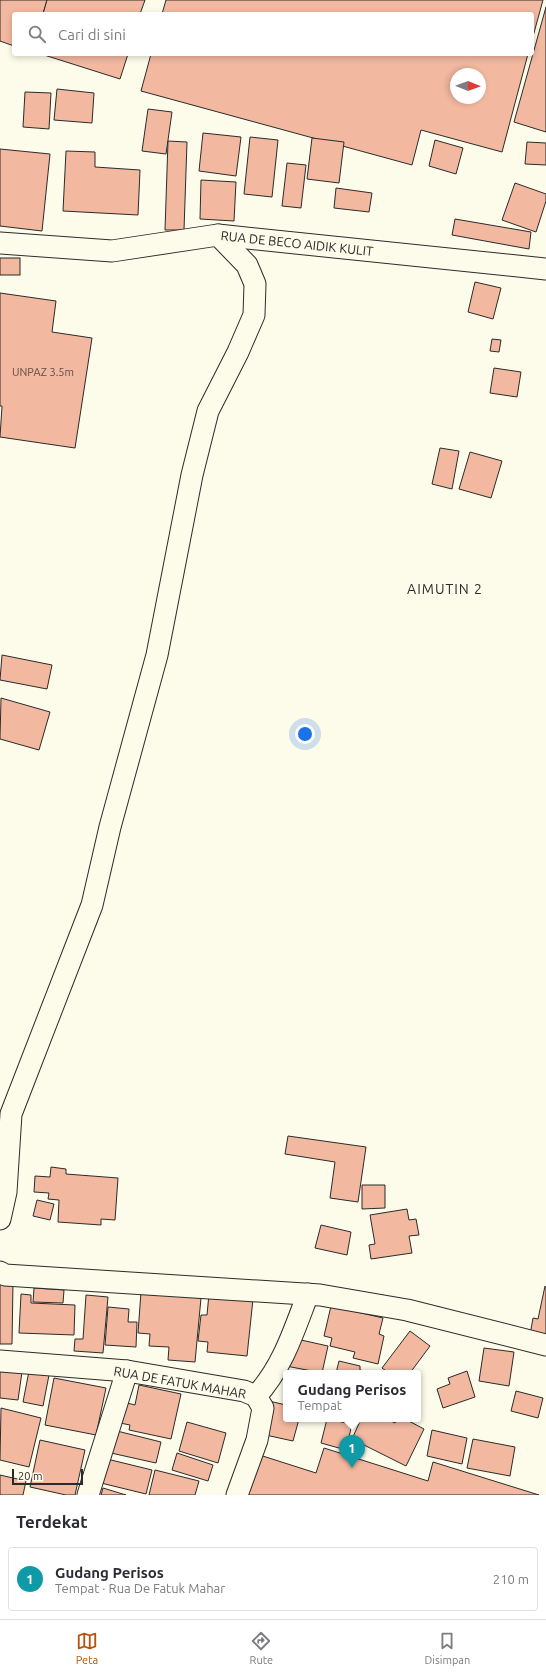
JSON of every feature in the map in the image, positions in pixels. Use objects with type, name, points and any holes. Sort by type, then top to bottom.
[{"type":"street","name":"RUA DE BECO AIDIK KULIT","points":[[0,243],[112,251],[218,235],[546,269]]},
{"type":"street","points":[[0,1219],[6,1192],[11,1114],[92,905],[110,827],[157,654],[192,475],[208,411],[238,352],[254,315],[255,284],[247,265],[218,235]]},
{"type":"street","points":[[0,1272],[5,1275],[308,1294],[407,1310],[546,1344]]},
{"type":"street","points":[[256,1396],[270,1382],[285,1355],[308,1294]]},
{"type":"street","name":"RUA DE FATUK MAHAR","points":[[0,1361],[127,1371],[244,1391],[256,1396],[262,1408],[257,1440],[238,1495]]},
{"type":"street","points":[[88,1495],[127,1371]]},
{"type":"building","points":[[0,0],[47,0],[44,12],[12,12],[12,45],[0,41]]},
{"type":"building","points":[[47,0],[145,0],[141,12],[44,12]]},
{"type":"building","points":[[166,0],[543,0],[534,33],[534,12],[163,12]]},
{"type":"building","points":[[546,7],[546,132],[514,122],[532,56],[534,56],[534,50]]},
{"type":"building","points":[[47,56],[127,56],[120,79]]},
{"type":"building","points":[[150,56],[527,56],[502,152],[421,130],[412,165],[141,91]]},
{"type":"building","points":[[57,89],[94,93],[92,123],[54,120]]},
{"type":"building","points":[[25,92],[51,93],[49,129],[23,127]]},
{"type":"building","points":[[148,109],[172,112],[166,154],[142,151]]},
{"type":"building","points":[[203,133],[241,137],[236,176],[199,171]]},
{"type":"building","points":[[250,137],[278,140],[272,197],[244,194]]},
{"type":"building","points":[[312,138],[344,142],[339,183],[307,179]]},
{"type":"building","points":[[435,140],[463,148],[456,174],[429,166]]},
{"type":"building","points":[[168,141],[187,142],[184,230],[165,230]]},
{"type":"building","points":[[527,142],[546,143],[546,165],[525,164]]},
{"type":"building","points":[[0,149],[50,154],[42,231],[0,226]]},
{"type":"building","points":[[66,151],[95,152],[95,167],[140,170],[138,215],[63,211]]},
{"type":"building","points":[[287,163],[306,165],[301,208],[282,206]]},
{"type":"building","points":[[201,180],[236,182],[234,221],[200,219]]},
{"type":"building","points":[[515,183],[546,194],[546,201],[536,232],[502,220]]},
{"type":"building","points":[[336,188],[372,193],[369,212],[334,208]]},
{"type":"building","points":[[455,219],[531,232],[529,249],[452,235]]},
{"type":"building","points":[[0,258],[20,258],[20,275],[0,275]]},
{"type":"building","points":[[475,282],[501,288],[493,319],[468,312]]},
{"type":"building","points":[[0,293],[56,301],[52,332],[92,338],[75,448],[0,437],[2,406],[0,406]]},
{"type":"building","points":[[492,339],[501,340],[499,352],[490,351]]},
{"type":"building","points":[[494,368],[521,372],[517,397],[490,393]]},
{"type":"building","points":[[440,448],[459,451],[452,489],[432,484]]},
{"type":"building","points":[[470,452],[502,461],[491,498],[459,489]]},
{"type":"building","points":[[2,655],[52,665],[47,689],[0,680]]},
{"type":"building","points":[[1,698],[50,712],[39,750],[0,739]]},
{"type":"building","points":[[288,1136],[366,1147],[358,1202],[330,1198],[335,1162],[285,1154]]},
{"type":"building","points":[[51,1167],[66,1169],[66,1174],[118,1178],[115,1220],[101,1219],[101,1225],[58,1222],[59,1200],[48,1199],[49,1193],[34,1192],[35,1176],[50,1177]]},
{"type":"building","points":[[362,1185],[385,1185],[385,1208],[362,1209]]},
{"type":"building","points":[[37,1200],[54,1204],[50,1220],[33,1216]]},
{"type":"building","points":[[407,1209],[409,1220],[416,1219],[419,1235],[409,1236],[412,1253],[371,1259],[369,1245],[375,1244],[370,1215]]},
{"type":"building","points":[[321,1225],[351,1232],[347,1255],[315,1248]]},
{"type":"building","points":[[0,1282],[13,1282],[12,1344],[0,1344]]},
{"type":"building","points":[[545,1286],[546,1338],[530,1335],[533,1318],[538,1319]]},
{"type":"building","points":[[34,1288],[64,1290],[63,1303],[33,1302]]},
{"type":"building","points":[[141,1292],[201,1298],[195,1362],[168,1360],[169,1347],[149,1346],[150,1334],[138,1333]]},
{"type":"building","points":[[21,1294],[31,1295],[31,1303],[75,1305],[74,1335],[19,1333]]},
{"type":"building","points":[[209,1294],[253,1299],[247,1356],[207,1352],[208,1342],[198,1341],[201,1315],[207,1315]]},
{"type":"building","points":[[86,1295],[108,1297],[103,1353],[74,1351],[75,1339],[83,1339]]},
{"type":"building","points":[[331,1306],[383,1318],[379,1334],[384,1336],[378,1364],[353,1358],[355,1352],[330,1346],[332,1338],[324,1336]]},
{"type":"building","points":[[108,1307],[129,1309],[128,1322],[137,1322],[136,1347],[105,1345]]},
{"type":"building","points":[[410,1331],[430,1346],[412,1370],[385,1370],[382,1368]]},
{"type":"building","points":[[292,1338],[328,1346],[323,1370],[307,1370],[286,1366]]},
{"type":"building","points":[[484,1348],[514,1352],[509,1386],[479,1381]]},
{"type":"building","points":[[339,1361],[360,1366],[360,1370],[337,1370]]},
{"type":"building","points":[[0,1369],[22,1372],[18,1400],[0,1398]]},
{"type":"building","points":[[29,1371],[49,1375],[43,1406],[23,1402]]},
{"type":"building","points":[[467,1371],[475,1397],[443,1408],[437,1389],[450,1384],[448,1378]]},
{"type":"building","points":[[54,1378],[106,1388],[96,1435],[45,1425]]},
{"type":"building","points":[[139,1385],[181,1394],[171,1439],[129,1430],[130,1425],[115,1422],[119,1401],[135,1405]]},
{"type":"building","points":[[516,1391],[543,1398],[538,1418],[511,1411]]},
{"type":"building","points":[[269,1401],[283,1404],[283,1422],[298,1422],[293,1441],[261,1434]]},
{"type":"building","points":[[1,1408],[41,1418],[29,1467],[0,1460]]},
{"type":"building","points":[[187,1422],[226,1433],[218,1463],[179,1451]]},
{"type":"building","points":[[326,1422],[342,1422],[352,1424],[346,1450],[321,1443]]},
{"type":"building","points":[[360,1422],[411,1422],[424,1429],[406,1466],[352,1439]]},
{"type":"building","points":[[432,1430],[467,1438],[462,1464],[427,1456]]},
{"type":"building","points":[[117,1431],[161,1442],[156,1463],[111,1453]]},
{"type":"building","points":[[473,1439],[515,1447],[510,1476],[467,1468]]},
{"type":"building","points":[[40,1440],[85,1450],[75,1495],[66,1495],[30,1487]]},
{"type":"building","points":[[324,1448],[428,1481],[433,1462],[539,1495],[234,1495],[247,1451],[316,1473]]},
{"type":"building","points":[[177,1453],[213,1465],[208,1481],[172,1470]]},
{"type":"building","points":[[107,1459],[152,1470],[146,1494],[101,1483]]},
{"type":"building","points":[[155,1470],[199,1481],[195,1495],[149,1495]]},
{"type":"building","points":[[0,1475],[26,1481],[23,1495],[0,1495]]},
{"type":"building","points":[[103,1488],[126,1495],[101,1495]]},
{"type":"place","name":"Gudang Perisos","points":[[352,1468]]},
{"type":"district","name":"AIMUTIN 2","points":[[445,589]]}]
